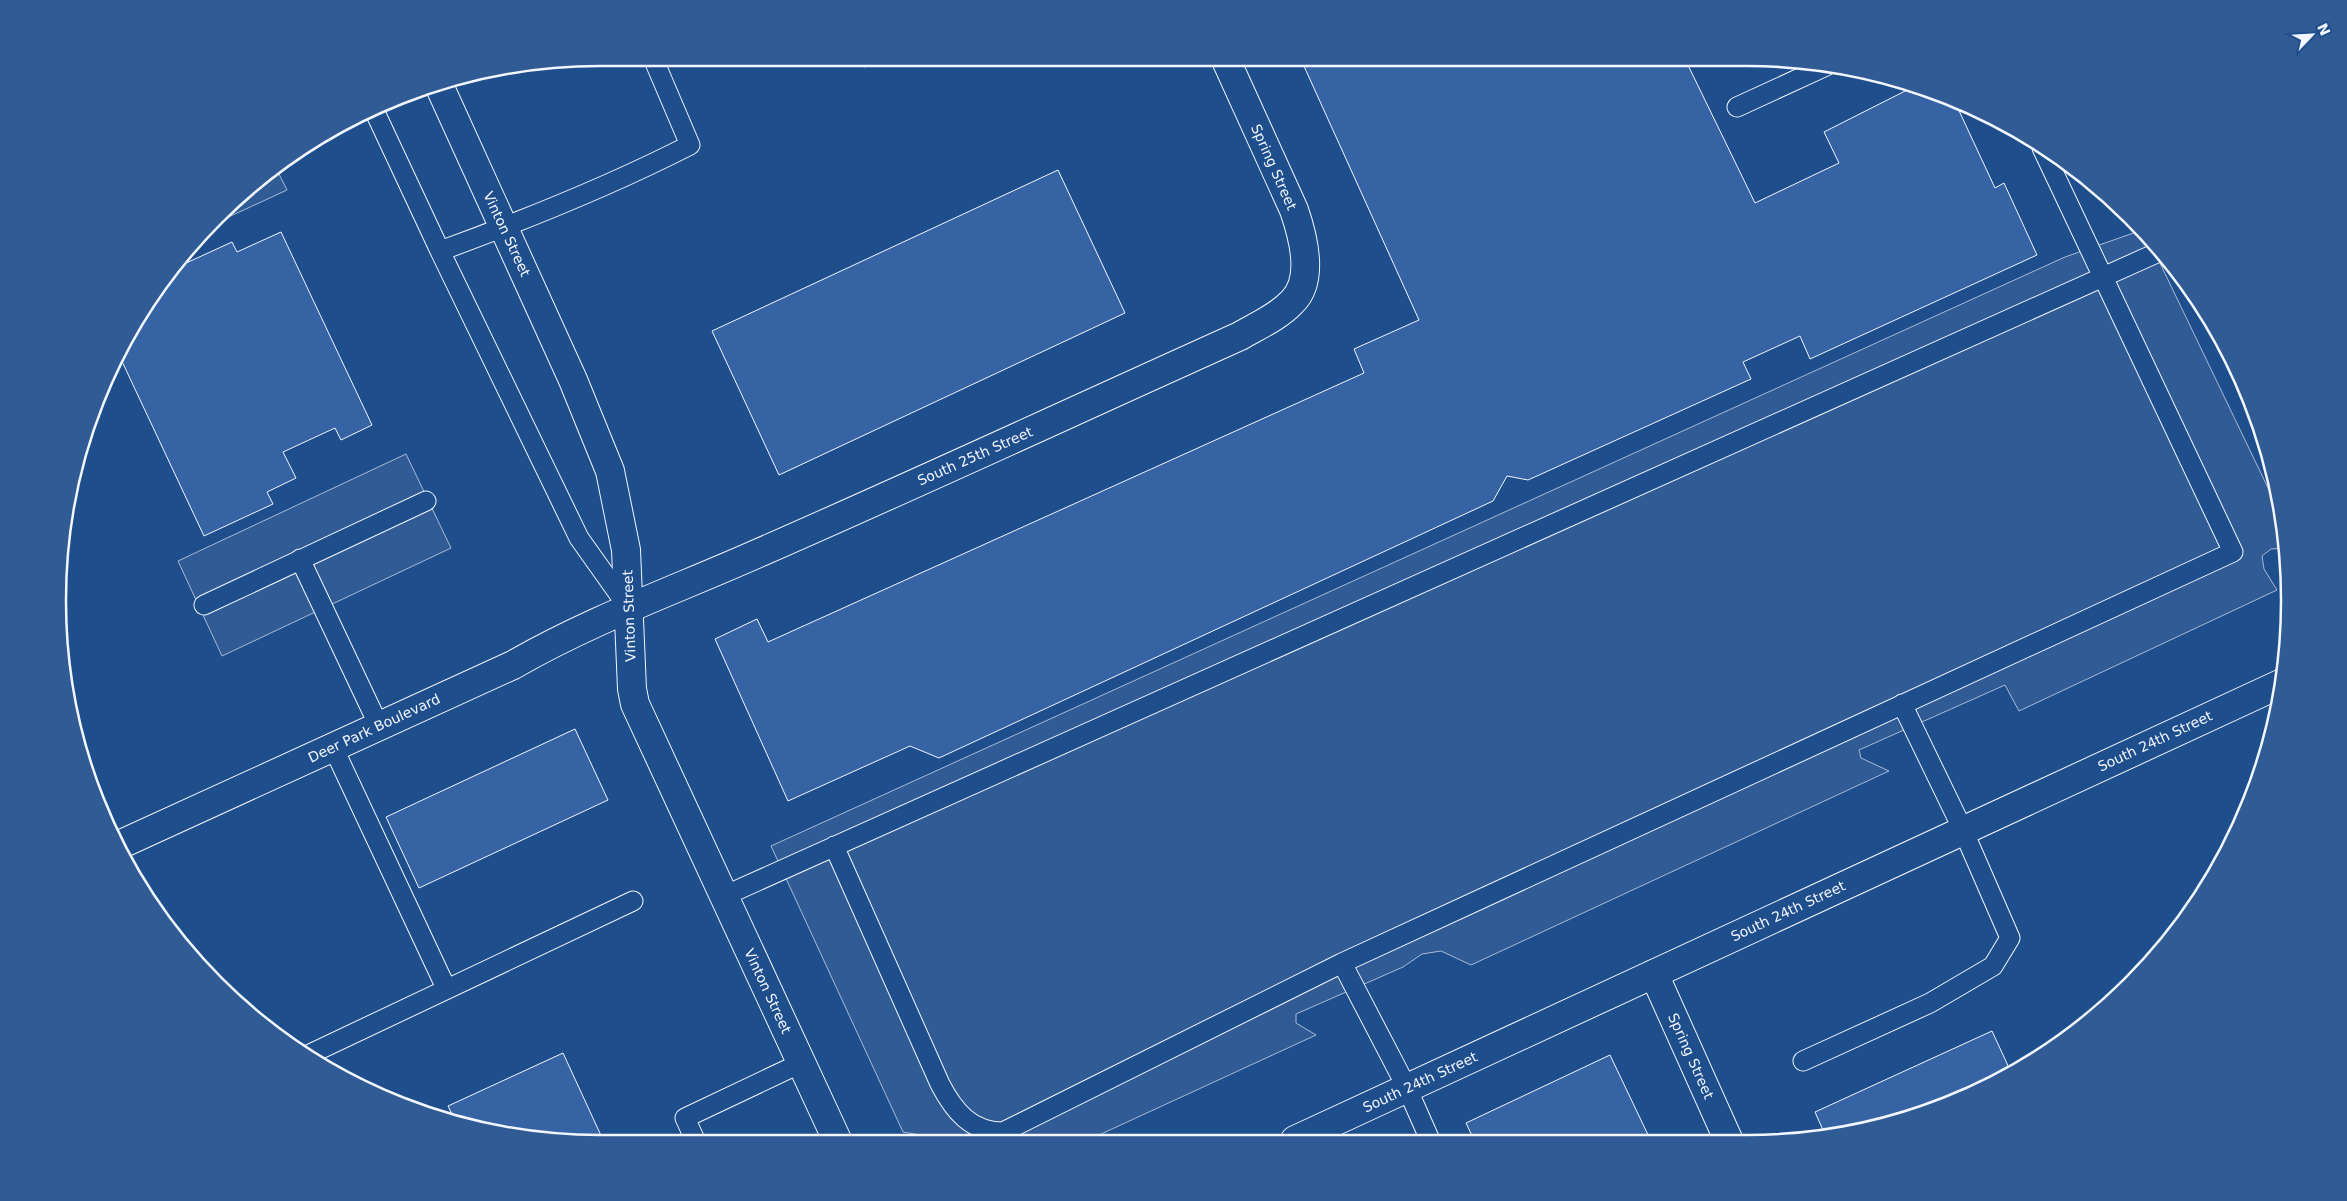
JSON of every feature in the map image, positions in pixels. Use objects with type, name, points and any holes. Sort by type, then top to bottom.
[{"type":"street","name":"Spring Street","points":[[1229,66],[1300,227],[1305,268],[1304,281]]},
{"type":"street","name":"Vinton Street","points":[[442,91],[573,380],[610,471],[626,550],[632,689],[635,704],[835,1135]]},
{"type":"street","name":"South 25th Street","points":[[628,607],[761,552],[1240,336],[1273,318],[1293,302],[1304,281]]},
{"type":"street","name":"Deer Park Boulevard","points":[[124,843],[513,665],[552,643],[628,607]]},
{"type":"street","name":"South 24th Street","points":[[1310,1135],[1407,1088],[2273,687]]},
{"type":"street","name":"Spring Street","points":[[1654,974],[1726,1135]]},
{"type":"lane","points":[[440,251],[504,228],[642,169],[690,144],[656,66]]},
{"type":"lane","points":[[1737,107],[1815,71]]},
{"type":"lane","points":[[377,115],[579,538],[628,607]]},
{"type":"lane","points":[[834,846],[952,1107],[968,1121],[991,1132],[1003,1132],[1342,963],[2234,552],[2047,159]]},
{"type":"lane","points":[[724,896],[2153,254]]},
{"type":"lane","points":[[204,605],[426,501]]},
{"type":"lane","points":[[300,559],[379,726]]},
{"type":"lane","points":[[1803,1061],[1930,1002],[1993,966],[2010,938],[1963,830],[1902,704]]},
{"type":"lane","points":[[333,747],[446,988]]},
{"type":"lane","points":[[315,1052],[633,901]]},
{"type":"lane","points":[[1342,963],[1407,1088],[1428,1135]]},
{"type":"lane","points":[[693,1135],[685,1118],[801,1063]]},
{"type":"shaded area","points":[[279,174],[287,190],[230,216]]},
{"type":"shaded area","points":[[2134,233],[2160,262],[2269,489],[2278,548],[2271,549],[2262,556],[2264,569],[2277,590],[2019,711],[2005,685],[1859,750],[1861,758],[1889,771],[1471,965],[1441,951],[1422,954],[1403,967],[1296,1014],[1296,1023],[1316,1035],[1099,1135],[921,1135],[903,1132],[771,846],[2065,257]]},
{"type":"shaded area","points":[[406,454],[451,548],[222,656],[178,561]]},
{"type":"building","points":[[1304,66],[1688,66],[1755,203],[1839,163],[1824,132],[1905,91],[1959,110],[1995,188],[2004,183],[2037,255],[1810,359],[1800,336],[1743,362],[1751,379],[1528,480],[1507,476],[1493,501],[939,758],[910,746],[788,801],[715,639],[757,619],[768,642],[1364,373],[1354,349],[1419,320]]},
{"type":"building","points":[[1058,170],[1125,313],[779,475],[712,331]]},
{"type":"building","points":[[281,232],[372,425],[341,440],[335,428],[283,452],[296,478],[267,492],[273,504],[204,536],[122,362],[156,304],[187,263],[232,242],[237,252]]},
{"type":"building","points":[[575,729],[608,800],[419,888],[386,817]]},
{"type":"building","points":[[1992,1031],[2008,1066],[1951,1094],[1885,1117],[1822,1129],[1815,1112]]},
{"type":"building","points":[[563,1053],[601,1135],[566,1134],[496,1124],[452,1114],[448,1106]]},
{"type":"building","points":[[1610,1055],[1648,1135],[1472,1135],[1466,1123]]}]
